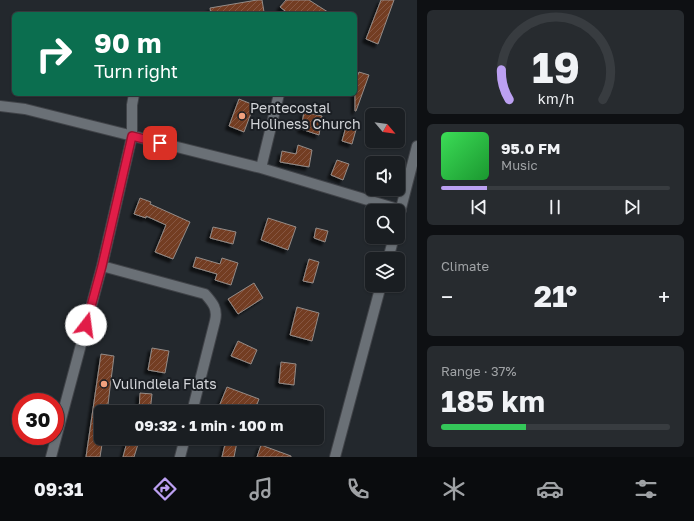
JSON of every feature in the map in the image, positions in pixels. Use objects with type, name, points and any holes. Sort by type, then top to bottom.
[{"type":"street","points":[[51,457],[102,266],[132,136],[132,105],[134,96]]},
{"type":"street","points":[[261,168],[279,96]]},
{"type":"street","points":[[0,106],[25,109],[261,168],[381,204]]},
{"type":"street","points":[[402,204],[417,146]]},
{"type":"street","points":[[102,266],[205,294],[213,304],[217,313],[216,321],[194,405]]},
{"type":"street","points":[[336,457],[379,292]]},
{"type":"street","points":[[180,457],[183,445]]},
{"type":"building","points":[[262,0],[264,12],[211,12],[210,8]]},
{"type":"building","points":[[286,0],[309,0],[328,12],[286,12],[280,7]]},
{"type":"building","points":[[381,0],[394,0],[378,44],[366,39]]},
{"type":"building","points":[[359,72],[369,75],[355,111],[355,96],[357,96],[357,77]]},
{"type":"building","name":"Pentecostal Holiness Church","points":[[239,99],[254,105],[244,132],[229,126]]},
{"type":"building","points":[[304,112],[322,116],[319,135],[301,129]]},
{"type":"building","points":[[347,123],[357,126],[352,144],[342,141]]},
{"type":"building","points":[[298,145],[312,150],[309,167],[280,162],[282,151],[296,154]]},
{"type":"building","points":[[337,160],[349,164],[343,180],[331,175]]},
{"type":"building","points":[[140,198],[190,222],[173,259],[155,252],[166,225],[146,216],[146,218],[134,214]]},
{"type":"building","points":[[268,218],[296,227],[288,250],[261,240]]},
{"type":"building","points":[[213,227],[236,232],[233,244],[210,238]]},
{"type":"building","points":[[316,228],[328,231],[325,242],[314,238]]},
{"type":"building","points":[[196,257],[220,264],[222,258],[238,263],[231,285],[215,280],[217,274],[193,267]]},
{"type":"building","points":[[309,259],[319,262],[313,283],[303,281]]},
{"type":"building","points":[[254,283],[263,298],[238,314],[228,299]]},
{"type":"building","points":[[297,307],[319,313],[312,341],[290,335]]},
{"type":"building","points":[[238,341],[257,350],[251,364],[231,356]]},
{"type":"building","points":[[152,348],[169,351],[165,373],[148,370]]},
{"type":"building","name":"Vulindlela Flats","points":[[101,354],[114,356],[108,405],[94,405],[94,445],[102,445],[100,457],[86,457]]},
{"type":"building","points":[[281,362],[296,364],[294,385],[279,383]]},
{"type":"building","points":[[227,387],[259,399],[257,405],[220,405]]},
{"type":"building","points":[[140,393],[152,394],[151,405],[139,405]]},
{"type":"building","points":[[126,445],[138,445],[134,457],[123,457]]},
{"type":"building","points":[[225,445],[236,445],[234,457],[222,457]]},
{"type":"building","points":[[261,445],[291,456],[291,457],[257,457]]},
{"type":"place","name":"Pentecostal Holiness Church","points":[[242,116]]},
{"type":"place","name":"Vulindlela Flats","points":[[104,384]]},
{"type":"route","points":[[86,325],[102,266],[132,136],[160,143]]}]
